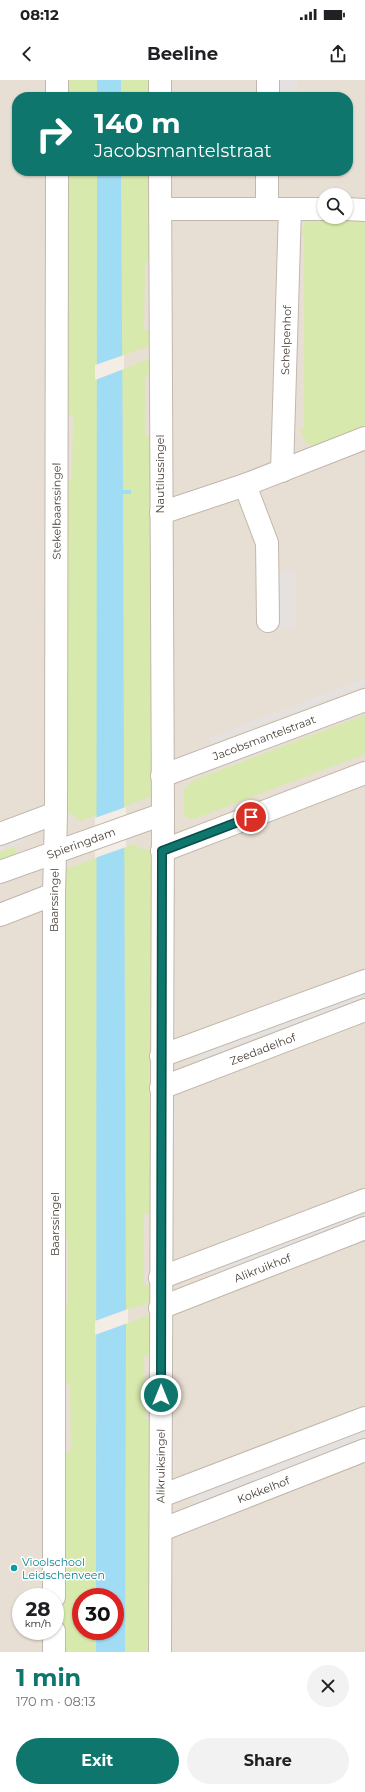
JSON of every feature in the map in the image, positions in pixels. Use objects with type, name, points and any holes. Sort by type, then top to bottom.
[{"type":"street","points":[[57,80],[57,92]]},
{"type":"street","points":[[160,80],[160,92]]},
{"type":"street","points":[[268,80],[268,92]]},
{"type":"street","name":"Stekelbaarssingel","points":[[55,851],[57,176]]},
{"type":"street","name":"Nautilussingel","points":[[160,176],[162,776]]},
{"type":"street","points":[[267,209],[268,176]]},
{"type":"street","points":[[160,209],[317,209]]},
{"type":"street","name":"Schelpenhof","points":[[282,471],[290,209]]},
{"type":"street","points":[[353,209],[365,210]]},
{"type":"street","points":[[161,513],[245,485],[365,438]]},
{"type":"street","points":[[245,485],[267,543],[268,621]]},
{"type":"street","name":"Jacobsmantelstraat","points":[[162,776],[365,700]]},
{"type":"street","points":[[162,851],[365,773]]},
{"type":"street","name":"Alikruiksingel","points":[[160,1652],[162,851],[154,817],[162,776]]},
{"type":"street","points":[[0,834],[56,813]]},
{"type":"street","name":"Spieringdam","points":[[0,872],[55,851],[154,817]]},
{"type":"street","name":"Baarssingel","points":[[54,1588],[55,851]]},
{"type":"street","points":[[0,915],[54,894]]},
{"type":"street","points":[[161,1056],[365,981]]},
{"type":"street","name":"Zeedadelhof","points":[[161,1088],[365,1010]]},
{"type":"street","points":[[160,1278],[365,1200]]},
{"type":"street","name":"Alikruikhof","points":[[160,1308],[365,1228]]},
{"type":"street","points":[[161,1496],[365,1418]]},
{"type":"street","name":"Kokkelhof","points":[[161,1530],[365,1450]]},
{"type":"street","points":[[54,1640],[54,1652]]},
{"type":"shaded area","points":[[0,80],[365,80],[365,1652],[0,1652]]},
{"type":"shaded area","points":[[280,80],[297,80],[297,92],[280,92]]},
{"type":"shaded area","points":[[297,176],[297,178],[280,177]]},
{"type":"shaded area","points":[[279,572],[295,572],[296,628],[280,628]]},
{"type":"shaded area","points":[[365,678],[365,685],[211,744],[208,738]]},
{"type":"shaded area","points":[[365,706],[365,712],[219,768],[217,762]]},
{"type":"shaded area","points":[[23,835],[25,840],[0,850],[0,843]]},
{"type":"shaded area","points":[[169,893],[175,893],[176,1037],[169,1037]]},
{"type":"shaded area","points":[[365,985],[365,1004],[199,1069],[193,1051]]},
{"type":"shaded area","points":[[169,1099],[175,1099],[174,1255],[168,1255]]},
{"type":"shaded area","points":[[365,1205],[365,1225],[213,1282],[206,1265]]},
{"type":"shaded area","points":[[168,1316],[174,1316],[174,1472],[168,1473]]},
{"type":"shaded area","points":[[365,1424],[365,1444],[196,1509],[190,1491]]},
{"type":"green space","points":[[66,80],[97,80],[97,92],[66,92]]},
{"type":"green space","points":[[121,80],[153,80],[153,92],[121,92]]},
{"type":"green space","points":[[65,176],[97,176],[97,815],[81,821],[62,808],[62,481],[72,480],[73,416],[63,416]]},
{"type":"green space","points":[[121,176],[153,176],[154,261],[145,262],[144,330],[152,330],[151,345],[122,356]]},
{"type":"green space","points":[[365,216],[365,429],[317,448],[306,443],[300,430],[304,429],[304,234],[301,234],[305,223],[309,219],[317,219],[317,224],[353,224],[353,217]]},
{"type":"green space","points":[[153,358],[153,374],[145,375],[145,436],[153,437],[152,796],[124,807],[123,494],[131,494],[123,490],[122,369]]},
{"type":"green space","points":[[365,715],[365,754],[194,819],[188,818],[184,815],[184,790],[192,781]]},
{"type":"green space","points":[[134,844],[141,849],[153,850],[153,1214],[144,1214],[144,1285],[152,1285],[152,1302],[126,1310],[124,848]]},
{"type":"green space","points":[[14,847],[17,855],[0,862],[0,852]]},
{"type":"green space","points":[[97,858],[96,1588],[72,1588],[72,1640],[96,1640],[96,1652],[64,1652],[63,1453],[71,1452],[70,1383],[62,1382],[63,1306],[68,1306],[68,1238],[63,1237],[63,870]]},
{"type":"green space","points":[[153,1315],[152,1355],[144,1356],[145,1419],[153,1419],[152,1652],[125,1652],[126,1324],[146,1316]]},
{"type":"water","points":[[97,80],[121,80],[121,92],[97,92]]},
{"type":"water","points":[[97,176],[121,176],[123,490],[131,490],[131,494],[123,494],[126,1324],[125,1652],[96,1652],[96,1640],[124,1640],[124,1588],[96,1588]]},
{"type":"pier","points":[[124,355],[124,369],[95,380],[95,365]]},
{"type":"pier","points":[[126,807],[126,847],[95,858],[95,818]]},
{"type":"pier","points":[[128,1309],[128,1323],[95,1335],[95,1321]]},
{"type":"place","name":"Vioolschool Leidschenveen","points":[[14,1568]]},
{"type":"route","points":[[161,1395],[160,1278],[162,851],[251,817]]}]
